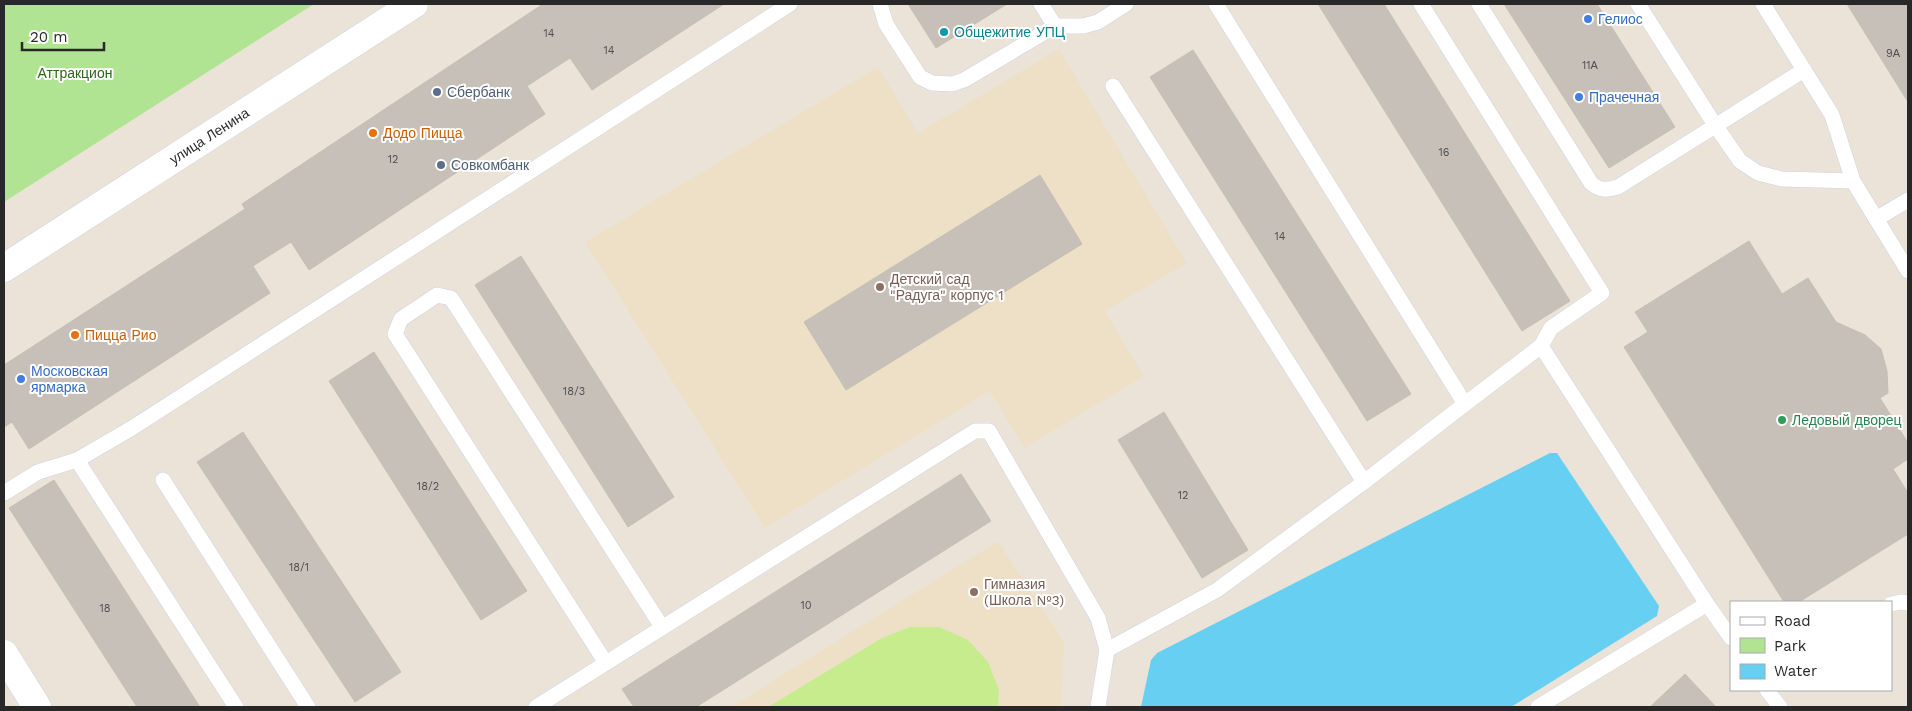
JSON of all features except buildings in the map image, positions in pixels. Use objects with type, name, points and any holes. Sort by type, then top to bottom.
[{"type":"street","name":"улица Ленина","points":[[4,268],[414,4]]},
{"type":"street","points":[[4,654],[37,707]]},
{"type":"lane","points":[[4,493],[38,472],[77,460],[132,428],[790,4]]},
{"type":"lane","points":[[880,4],[886,24],[920,77],[932,83],[952,84],[964,80],[1055,26],[1083,26],[1098,22],[1126,4]]},
{"type":"lane","points":[[1041,4],[1055,26]]},
{"type":"lane","points":[[1216,4],[1465,404]]},
{"type":"lane","points":[[1108,650],[1217,590],[1364,482],[1541,346],[1551,328],[1602,293],[1422,4]]},
{"type":"lane","points":[[1479,4],[1591,183],[1598,189],[1608,190],[1618,186],[1804,70]]},
{"type":"lane","points":[[1638,4],[1740,161],[1758,173],[1782,179],[1853,181]]},
{"type":"lane","points":[[1763,4],[1832,115],[1853,181],[1908,271]]},
{"type":"lane","points":[[1113,86],[1364,482]]},
{"type":"lane","points":[[1876,219],[1908,200]]},
{"type":"lane","points":[[606,663],[395,334],[401,319],[437,296],[451,298],[662,628]]},
{"type":"lane","points":[[1541,346],[1707,604],[1730,637]]},
{"type":"lane","points":[[536,707],[975,431],[988,431],[1098,618],[1108,650],[1098,707]]},
{"type":"lane","points":[[77,460],[236,707]]},
{"type":"lane","points":[[163,480],[308,707]]},
{"type":"lane","points":[[1892,604],[1908,603]]},
{"type":"lane","points":[[1538,707],[1707,604]]},
{"type":"lane","points":[[1769,691],[1780,707]]},
{"type":"shaded area","name":"Детский сад \"Радуга\" корпус 1","points":[[1059,49],[1187,263],[1105,311],[1144,376],[1024,448],[990,391],[765,528],[585,242],[878,67],[918,133]]},
{"type":"shaded area","name":"Гимназия (Школа №3)","points":[[998,541],[1064,642],[1061,707],[731,707]]},
{"type":"green space","name":"Аттракцион","points":[[4,4],[314,4],[4,202]]},
{"type":"green space","points":[[910,627],[939,627],[968,640],[988,662],[999,690],[998,707],[768,707],[882,638]]},
{"type":"water","points":[[1550,453],[1557,453],[1659,606],[1657,616],[1511,707],[1141,707],[1151,660],[1157,653]]},
{"type":"place","name":"Гелиос","points":[[1588,19]]},
{"type":"place","name":"Общежитие УПЦ","points":[[944,32]]},
{"type":"place","name":"Сбербанк","points":[[437,92]]},
{"type":"place","name":"Прачечная","points":[[1579,97]]},
{"type":"place","name":"Додо Пицца","points":[[373,133]]},
{"type":"place","name":"Совкомбанк","points":[[441,165]]},
{"type":"place","name":"Детский сад \"Радуга\" корпус 1","points":[[880,287]]},
{"type":"place","name":"Пицца Рио","points":[[75,335]]},
{"type":"place","name":"Московская ярмарка","points":[[21,379]]},
{"type":"place","name":"Ледовый дворец","points":[[1782,420]]},
{"type":"place","name":"Гимназия (Школа №3)","points":[[974,592]]}]
